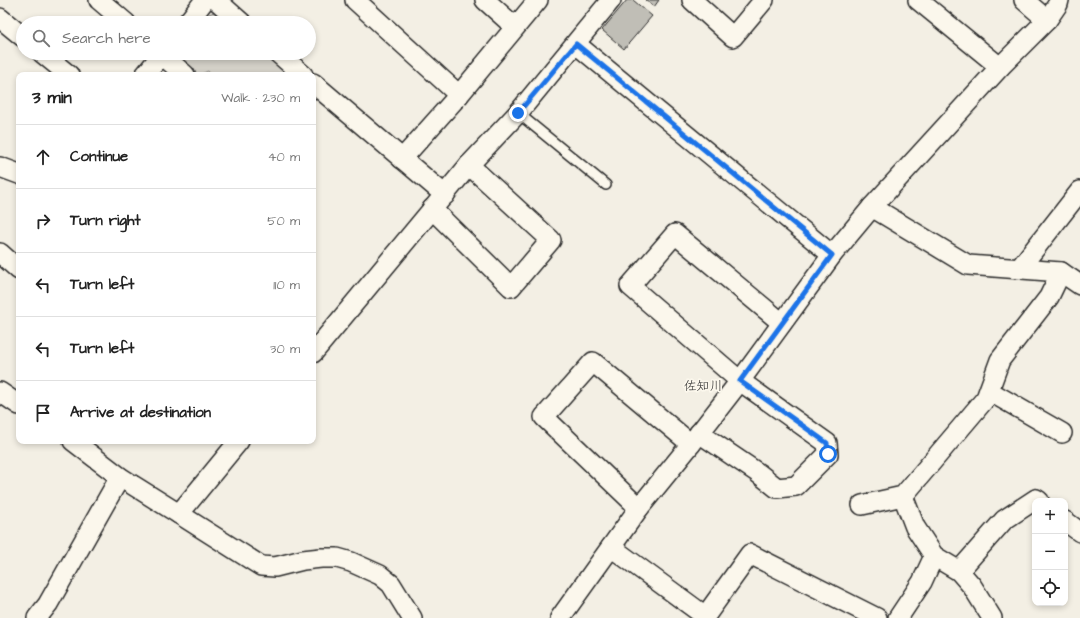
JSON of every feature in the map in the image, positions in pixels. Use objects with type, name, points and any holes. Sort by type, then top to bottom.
[{"type":"street","points":[[99,0],[118,16]]},
{"type":"street","points":[[192,16],[205,0]]},
{"type":"street","points":[[216,0],[234,16]]},
{"type":"street","points":[[355,0],[459,95]]},
{"type":"street","points":[[485,0],[515,27]]},
{"type":"street","points":[[402,159],[459,95],[538,0]]},
{"type":"street","points":[[316,349],[469,165],[518,113],[611,0]]},
{"type":"street","points":[[692,0],[733,37],[764,0]]},
{"type":"street","points":[[918,0],[1000,67]]},
{"type":"street","points":[[1024,0],[1047,20]]},
{"type":"street","points":[[560,618],[639,508],[740,381],[832,255],[872,207],[1000,67],[1047,20],[1058,4],[1059,0]]},
{"type":"street","points":[[0,18],[16,31]]},
{"type":"street","points":[[576,44],[832,255]]},
{"type":"street","points":[[51,60],[65,72]]},
{"type":"street","points":[[147,72],[157,60]]},
{"type":"street","points":[[169,60],[182,72]]},
{"type":"street","points":[[286,60],[300,72]]},
{"type":"street","points":[[316,86],[445,195]]},
{"type":"street","points":[[432,210],[512,288],[551,240],[469,165]]},
{"type":"street","points":[[0,167],[16,173]]},
{"type":"street","points":[[1019,269],[1080,191]]},
{"type":"street","points":[[872,207],[968,265],[1061,272],[1080,285]]},
{"type":"street","points":[[639,508],[544,417],[593,362],[695,439],[758,473],[777,488],[796,486],[828,454],[827,443],[740,381],[630,286],[675,234],[782,323]]},
{"type":"street","points":[[0,253],[16,267]]},
{"type":"street","points":[[862,505],[903,496],[986,398],[1000,360],[1049,297],[1061,272]]},
{"type":"street","points":[[989,391],[1062,433]]},
{"type":"street","points":[[0,392],[16,403]]},
{"type":"street","points":[[82,444],[120,477],[261,566],[275,567],[303,560],[337,558],[365,567],[380,574],[391,584],[412,618]]},
{"type":"street","points":[[179,514],[237,444]]},
{"type":"street","points":[[37,618],[48,604],[120,477]]},
{"type":"street","points":[[903,496],[915,527],[934,556],[959,571],[972,586],[992,618]]},
{"type":"street","points":[[959,571],[1004,520],[1032,502]]},
{"type":"street","points":[[1068,522],[1080,532]]},
{"type":"street","points":[[611,547],[704,617],[750,554],[877,618]]},
{"type":"street","points":[[898,618],[922,582],[934,556]]},
{"type":"lane","points":[[518,113],[606,185]]},
{"type":"shaded area","points":[[216,11],[222,16],[207,16]]},
{"type":"shaded area","points":[[181,60],[274,60],[288,72],[208,71],[195,72]]},
{"type":"building","points":[[627,0],[633,0],[652,16],[624,49],[602,30]]},
{"type":"building","points":[[646,0],[659,0],[654,7]]},
{"type":"district","name":"佐知川","points":[[703,386]]},
{"type":"route","points":[[518,113],[576,44],[832,255],[740,381],[827,443],[828,454]]}]
